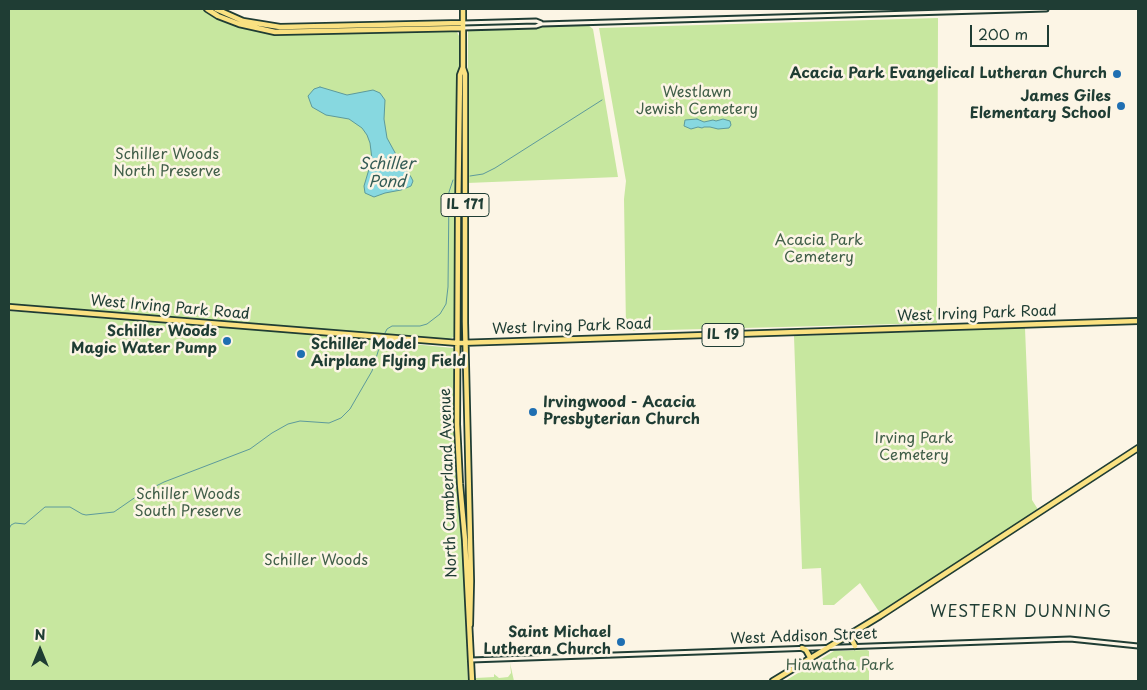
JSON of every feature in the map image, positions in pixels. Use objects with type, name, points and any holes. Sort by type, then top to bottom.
[{"type":"main road","points":[[207,9],[227,20],[269,31],[463,25]]},
{"type":"main road","points":[[216,9],[252,23],[289,30]]},
{"type":"main road","name":"North Cumberland Avenue","points":[[463,9],[463,67],[465,74],[465,343],[471,581],[470,629]]},
{"type":"main road","name":"North Cumberland Avenue","points":[[463,67],[460,75],[457,424],[472,681]]},
{"type":"main road","name":"West Irving Park Road","points":[[9,307],[458,344],[1138,321]]},
{"type":"main road","points":[[773,681],[854,633],[1138,448]]},
{"type":"main road","points":[[854,633],[852,640],[855,646]]},
{"type":"main road","points":[[802,648],[806,650],[810,659]]},
{"type":"street","points":[[463,25],[536,21],[542,24],[1046,9]]},
{"type":"street","name":"West Addison Street","points":[[471,660],[1070,639],[1138,646]]},
{"type":"green space","name":"Schiller Woods North Preserve","points":[[9,9],[204,9],[247,29],[285,34],[456,30],[459,36],[459,133],[456,198],[456,329],[454,337],[449,339],[304,329],[9,305]]},
{"type":"green space","points":[[938,18],[937,323],[627,331],[624,199],[626,181],[599,28]]},
{"type":"green space","points":[[588,25],[593,29],[618,177],[467,183],[468,31],[472,29]]},
{"type":"green space","points":[[463,77],[463,179],[461,179],[461,176]]},
{"type":"green space","points":[[461,190],[463,190],[463,257],[461,258],[459,252]]},
{"type":"green space","name":"Schiller Woods South Preserve","points":[[9,311],[321,335],[453,348],[455,351],[468,681],[9,681]]},
{"type":"green space","name":"Irving Park Cemetery","points":[[1025,328],[1032,500],[1039,511],[880,613],[860,583],[834,605],[823,605],[821,568],[802,569],[794,336]]},
{"type":"green space","name":"Hiawatha Park","points":[[834,651],[869,651],[869,681],[785,681]]},
{"type":"green space","points":[[510,663],[514,681],[475,681],[476,678],[494,677],[494,674],[499,678],[508,677],[511,673]]},
{"type":"water","name":"Schiller Pond","points":[[320,87],[347,95],[373,90],[380,93],[385,100],[384,119],[387,138],[413,181],[411,186],[374,197],[365,193],[364,186],[372,159],[367,135],[362,128],[349,119],[326,115],[312,107],[308,96],[314,89]]},
{"type":"water","points":[[697,119],[704,122],[723,119],[730,121],[731,125],[729,128],[718,129],[698,127],[691,129],[684,126],[685,120]]},
{"type":"waterway","points":[[470,176],[483,174],[495,168],[602,100]]},
{"type":"waterway","points":[[385,333],[392,326],[420,326],[427,324],[440,314],[446,304],[448,287],[449,192],[453,180]]},
{"type":"waterway","points":[[9,529],[15,523],[25,524],[45,507],[70,507],[86,515],[114,512],[140,494],[164,482],[250,449],[288,424],[300,421],[329,423],[341,418],[350,409],[372,371],[381,342]]},
{"type":"place","name":"Acacia Park Evangelical Lutheran Church","points":[[1117,74]]},
{"type":"place","name":"James Giles Elementary School","points":[[1121,106]]},
{"type":"place","name":"Schiller Woods Magic Water Pump","points":[[227,341]]},
{"type":"place","name":"Schiller Model Airplane Flying Field","points":[[301,354]]},
{"type":"place","name":"Irvingwood - Acacia Presbyterian Church","points":[[533,412]]},
{"type":"place","name":"Saint Michael Lutheran Church","points":[[621,642]]},
{"type":"district","name":"WESTERN DUNNING","points":[[1021,613]]},
{"type":"park label","name":"Westlawn Jewish Cemetery","points":[[697,102]]},
{"type":"park label","name":"Acacia Park Cemetery","points":[[819,250]]},
{"type":"park label","name":"Schiller Woods","points":[[316,561]]}]
